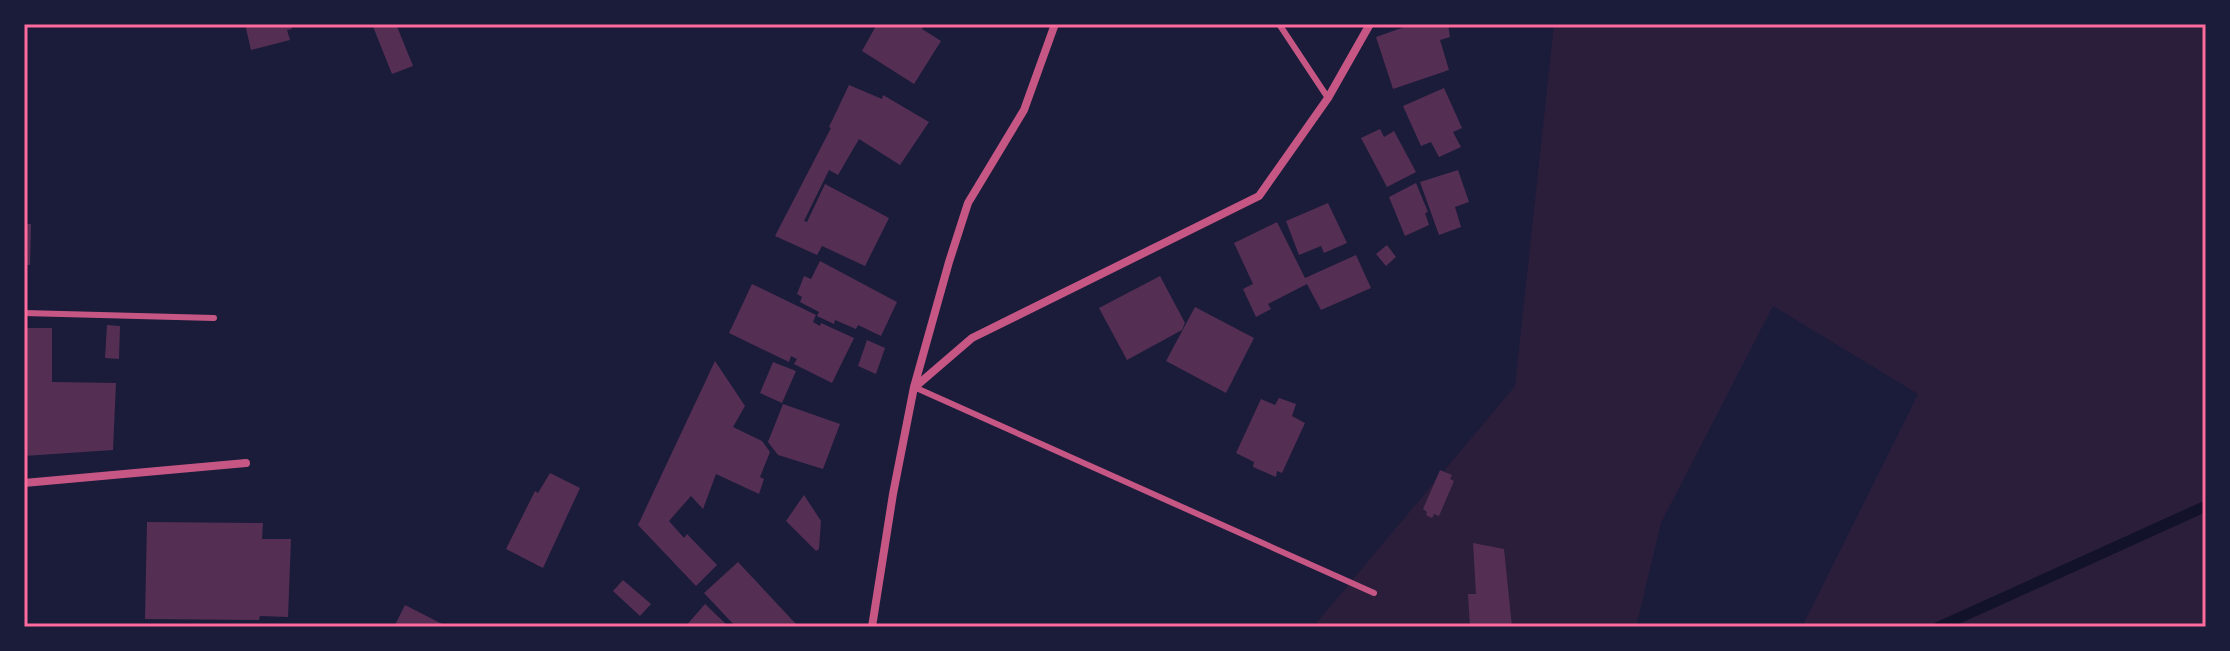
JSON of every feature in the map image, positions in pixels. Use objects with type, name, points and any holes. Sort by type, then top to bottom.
[{"type":"street","points":[[872,627],[914,387],[968,203],[1024,110],[1055,24]]},
{"type":"street","points":[[914,387],[972,338],[1259,196],[1328,98],[1370,24]]},
{"type":"street","points":[[24,483],[246,463]]},
{"type":"lane","points":[[1279,24],[1328,98]]},
{"type":"lane","points":[[24,313],[214,318]]},
{"type":"lane","points":[[914,387],[1374,593]]},
{"type":"shaded area","points":[[1554,24],[2206,24],[2206,627],[1802,627],[1918,394],[1773,306],[1661,523],[1636,627],[1313,627],[1515,386]]},
{"type":"building","points":[[245,24],[291,24],[292,29],[287,30],[290,40],[251,50]]},
{"type":"building","points":[[372,24],[396,24],[413,66],[392,74]]},
{"type":"building","points":[[877,24],[926,24],[922,29],[941,41],[914,84],[862,51]]},
{"type":"building","points":[[1413,24],[1448,24],[1450,37],[1440,40],[1449,70],[1393,89],[1376,37]]},
{"type":"building","points":[[849,85],[882,99],[883,95],[929,122],[900,165],[859,139],[838,175],[829,170],[804,221],[807,222],[825,184],[889,218],[865,266],[822,246],[817,255],[775,236],[831,128]]},
{"type":"building","points":[[1444,88],[1462,128],[1453,132],[1461,147],[1439,157],[1431,142],[1421,146],[1403,106]]},
{"type":"building","points":[[1380,129],[1384,137],[1394,131],[1416,172],[1387,187],[1361,138]]},
{"type":"building","points":[[1458,170],[1469,202],[1455,207],[1461,227],[1439,235],[1420,182]]},
{"type":"building","points":[[1416,183],[1428,212],[1425,213],[1429,225],[1405,236],[1389,197]]},
{"type":"building","points":[[1328,203],[1347,243],[1324,253],[1321,246],[1299,255],[1286,221]]},
{"type":"building","points":[[1277,222],[1305,278],[1356,255],[1371,288],[1321,310],[1307,284],[1268,304],[1271,309],[1256,317],[1243,289],[1253,284],[1234,243]]},
{"type":"building","points":[[24,224],[31,224],[30,265],[24,265]]},
{"type":"building","points":[[1387,245],[1396,257],[1386,266],[1376,254]]},
{"type":"building","points":[[820,261],[897,302],[881,336],[858,325],[856,329],[835,320],[834,324],[817,316],[819,312],[800,302],[802,297],[797,294],[804,276],[811,279]]},
{"type":"building","points":[[1160,276],[1185,323],[1182,330],[1127,360],[1099,308]]},
{"type":"building","points":[[752,284],[816,315],[813,322],[820,326],[821,323],[854,338],[832,383],[794,364],[797,359],[791,356],[789,362],[729,333]]},
{"type":"building","points":[[1195,307],[1254,338],[1226,393],[1166,361]]},
{"type":"building","points":[[107,325],[120,326],[119,359],[105,358]]},
{"type":"building","points":[[24,328],[52,328],[52,382],[116,383],[113,450],[24,456]]},
{"type":"building","points":[[867,340],[885,348],[876,374],[858,366]]},
{"type":"building","points":[[715,361],[745,406],[733,427],[762,441],[770,452],[760,477],[764,479],[759,494],[716,474],[703,509],[691,496],[669,521],[684,538],[687,534],[717,565],[696,586],[638,525]]},
{"type":"building","points":[[773,362],[796,371],[782,403],[760,393]]},
{"type":"building","points":[[1279,398],[1296,404],[1292,416],[1305,423],[1282,473],[1277,471],[1276,477],[1253,467],[1254,462],[1236,453],[1261,399],[1275,405]]},
{"type":"building","points":[[783,404],[840,424],[823,469],[778,455],[768,442]]},
{"type":"building","points":[[1440,470],[1452,475],[1450,479],[1454,481],[1439,516],[1434,514],[1432,518],[1423,509]]},
{"type":"building","points":[[550,473],[580,488],[543,568],[506,549],[535,491],[538,493]]},
{"type":"building","points":[[804,495],[821,521],[819,549],[816,551],[786,521]]},
{"type":"building","points":[[147,522],[263,523],[262,539],[291,539],[288,617],[260,616],[259,620],[145,619]]},
{"type":"building","points":[[1473,543],[1504,549],[1512,627],[1470,627],[1468,594],[1476,594]]},
{"type":"building","points":[[738,562],[796,624],[793,627],[736,627],[704,593]]},
{"type":"building","points":[[623,580],[651,604],[640,616],[613,591]]},
{"type":"building","points":[[705,604],[729,627],[685,627]]},
{"type":"building","points":[[405,605],[448,627],[394,627]]},
{"type":"waterway","points":[[1939,627],[2206,506]]}]
